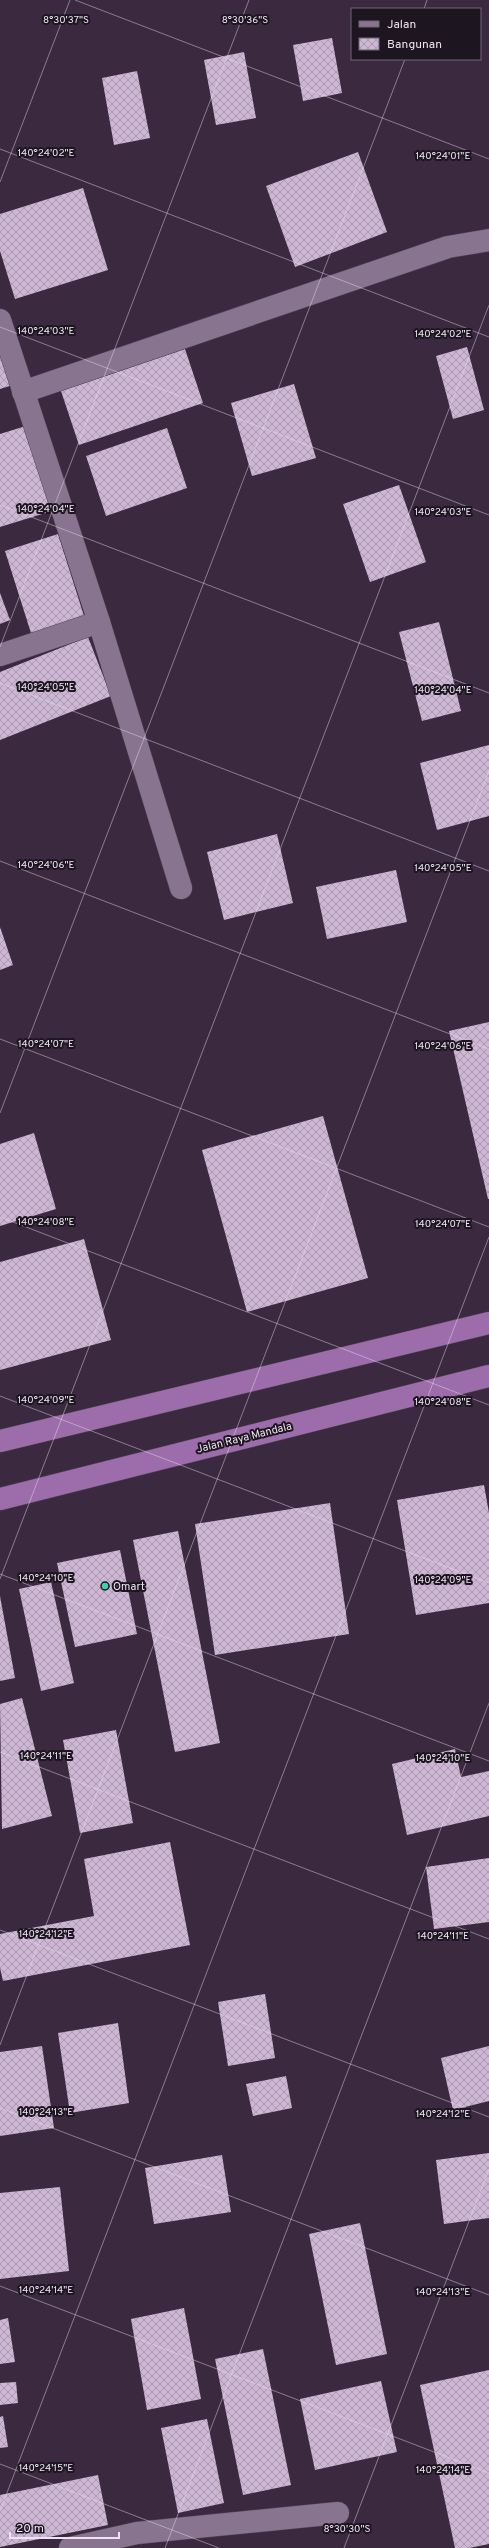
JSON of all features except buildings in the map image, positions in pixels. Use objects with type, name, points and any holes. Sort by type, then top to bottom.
[{"type":"highway","points":[[0,1441],[489,1323]]},
{"type":"highway","name":"Jalan Raya Mandala","points":[[0,1499],[489,1376]]},
{"type":"street","points":[[23,392],[448,247],[489,240]]},
{"type":"street","points":[[0,320],[99,622],[181,888]]},
{"type":"street","points":[[0,655],[99,622]]},
{"type":"street","points":[[70,2548],[137,2533],[338,2513]]},
{"type":"place","name":"Omart","points":[[105,1586]]}]
